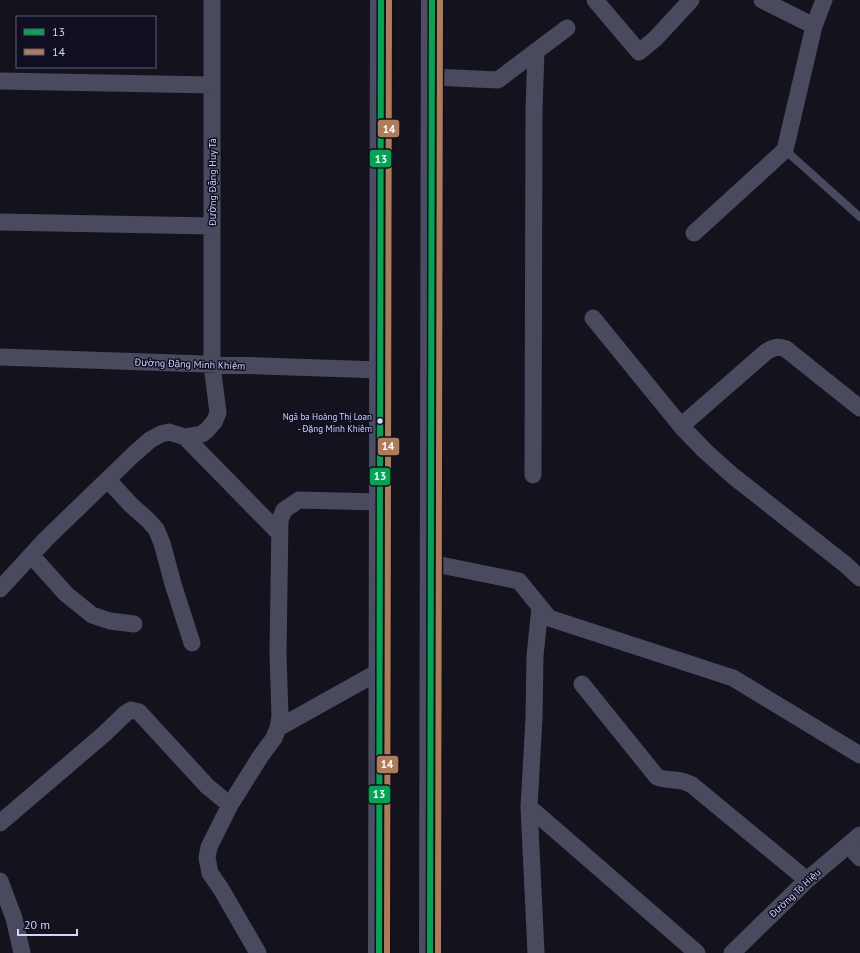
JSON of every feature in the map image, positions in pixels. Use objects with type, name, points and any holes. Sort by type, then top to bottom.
[{"type":"main road","points":[[379,953],[381,0]]},
{"type":"main road","points":[[430,953],[432,0]]},
{"type":"street","name":"Đường Đặng Huy Tá","points":[[184,437],[202,434],[214,422],[218,413],[212,364],[212,0]]},
{"type":"street","points":[[595,0],[639,52],[655,39],[691,0]]},
{"type":"street","points":[[762,0],[814,26]]},
{"type":"street","points":[[694,233],[785,150],[814,26],[824,0]]},
{"type":"street","points":[[432,77],[498,80],[567,28]]},
{"type":"street","points":[[533,475],[534,109],[536,51]]},
{"type":"street","points":[[0,81],[212,85]]},
{"type":"street","points":[[0,222],[212,226]]},
{"type":"street","points":[[593,318],[681,426],[704,450],[733,476],[846,565],[860,578]]},
{"type":"street","points":[[681,426],[766,352],[773,348],[780,347],[786,349],[860,408]]},
{"type":"street","name":"Đường Đặng Minh Khiêm","points":[[0,357],[380,370]]},
{"type":"street","points":[[0,589],[46,539],[134,454],[150,440],[161,434],[169,432],[184,437],[279,533]]},
{"type":"street","points":[[108,480],[156,529],[162,543],[173,584],[192,643]]},
{"type":"street","points":[[258,953],[221,889],[210,873],[207,858],[209,847],[230,805],[260,757],[274,738],[278,728],[280,716],[278,654],[280,601],[280,520],[284,510],[298,500],[380,502]]},
{"type":"street","points":[[31,555],[66,594],[92,615],[110,621],[134,624]]},
{"type":"street","points":[[431,563],[519,581],[549,618],[733,678],[860,755]]},
{"type":"street","points":[[536,953],[529,806],[534,718],[535,656],[540,608]]},
{"type":"street","points":[[278,728],[380,671]]},
{"type":"street","points":[[582,684],[657,777],[663,779],[678,779],[692,785],[807,880]]},
{"type":"street","points":[[0,823],[103,736],[130,710],[139,712],[207,786],[230,805]]},
{"type":"street","points":[[529,806],[697,953]]},
{"type":"street","points":[[854,840],[860,858]]},
{"type":"street","name":"Đường Tô Hiệu","points":[[732,953],[807,880],[854,840]]},
{"type":"street","points":[[0,881],[14,918],[22,953]]},
{"type":"lane","points":[[785,150],[860,217]]},
{"type":"transit line","name":"13","points":[[379,953],[381,0]]},
{"type":"transit line","name":"14","points":[[387,953],[389,0]]},
{"type":"transit line","name":"13","points":[[430,953],[432,0]]},
{"type":"transit line","name":"14","points":[[438,953],[440,0]]},
{"type":"place","name":"Ngã ba Hoàng Thị Loan - Đặng Minh Khiêm","points":[[380,421]]}]
